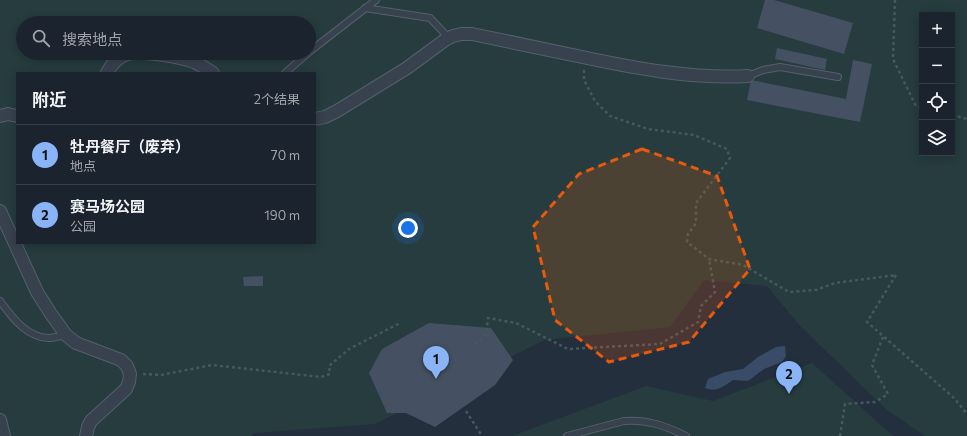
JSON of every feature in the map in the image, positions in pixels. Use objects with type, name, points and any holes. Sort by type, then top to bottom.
[{"type":"street","points":[[316,119],[325,117],[337,111],[407,68],[449,38],[461,34],[472,34],[586,58],[667,72],[748,76]]},
{"type":"street","points":[[108,72],[116,60]]},
{"type":"street","points":[[185,60],[194,62],[212,72]]},
{"type":"street","points":[[0,116],[8,114],[16,116]]},
{"type":"street","points":[[0,211],[37,292],[66,335],[76,343],[88,349],[121,360],[127,366],[130,374],[126,389],[91,421],[86,436]]},
{"type":"street","points":[[0,420],[4,436]]},
{"type":"lane","points":[[316,47],[376,0]]},
{"type":"lane","points":[[365,8],[430,18],[449,38]]},
{"type":"lane","points":[[286,72],[300,60]]},
{"type":"lane","points":[[748,76],[763,70],[780,68],[838,77]]},
{"type":"lane","points":[[0,301],[15,321],[30,332],[49,338],[66,335]]},
{"type":"lane","points":[[567,436],[624,421],[660,424],[686,436]]},
{"type":"path","points":[[895,0],[892,59],[916,106],[919,107]]},
{"type":"path","points":[[586,58],[584,80],[595,101],[610,116],[648,129],[694,135],[727,149],[730,158],[696,203],[696,223],[688,234],[687,242],[709,259],[743,265],[789,292],[816,290],[835,284],[896,275],[868,322],[954,398],[967,414]]},
{"type":"path","points":[[955,116],[967,119]]},
{"type":"path","points":[[475,344],[486,335],[488,318],[516,323],[568,349],[660,344],[698,322],[701,306],[715,292],[709,259]]},
{"type":"path","points":[[130,374],[161,375],[212,365],[321,377],[330,374],[329,366],[349,349],[400,323]]},
{"type":"path","points":[[840,436],[845,404],[875,402],[888,394],[872,365],[883,336]]},
{"type":"path","points":[[466,411],[482,436]]},
{"type":"highlighted area","points":[[642,149],[717,176],[750,269],[689,342],[609,362],[555,320],[533,227],[579,174]]},
{"type":"green space","points":[[0,0],[967,0],[967,436],[925,436],[887,410],[800,326],[767,286],[704,280],[670,327],[545,340],[375,424],[253,433],[252,436],[0,436]]},
{"type":"green space","points":[[812,363],[893,436],[512,436],[646,386],[713,401]]},
{"type":"water","points":[[785,346],[786,356],[782,362],[764,369],[748,381],[733,380],[717,389],[713,390],[705,388],[708,379],[725,372],[743,369],[758,357],[776,347]]},
{"type":"building","points":[[765,0],[774,0],[853,23],[844,54],[757,28]]},
{"type":"building","points":[[777,48],[827,59],[825,70],[775,59]]},
{"type":"building","points":[[853,60],[872,64],[860,122],[747,100],[751,80],[846,99]]},
{"type":"building","points":[[263,276],[263,286],[244,286],[243,277]]},
{"type":"building","points":[[429,323],[491,328],[513,360],[495,385],[435,427],[406,413],[387,413],[369,373],[382,349]]},
{"type":"place","name":"牡丹餐厅（废弃）","points":[[436,379]]},
{"type":"place","name":"赛马场公园","points":[[789,394]]}]
